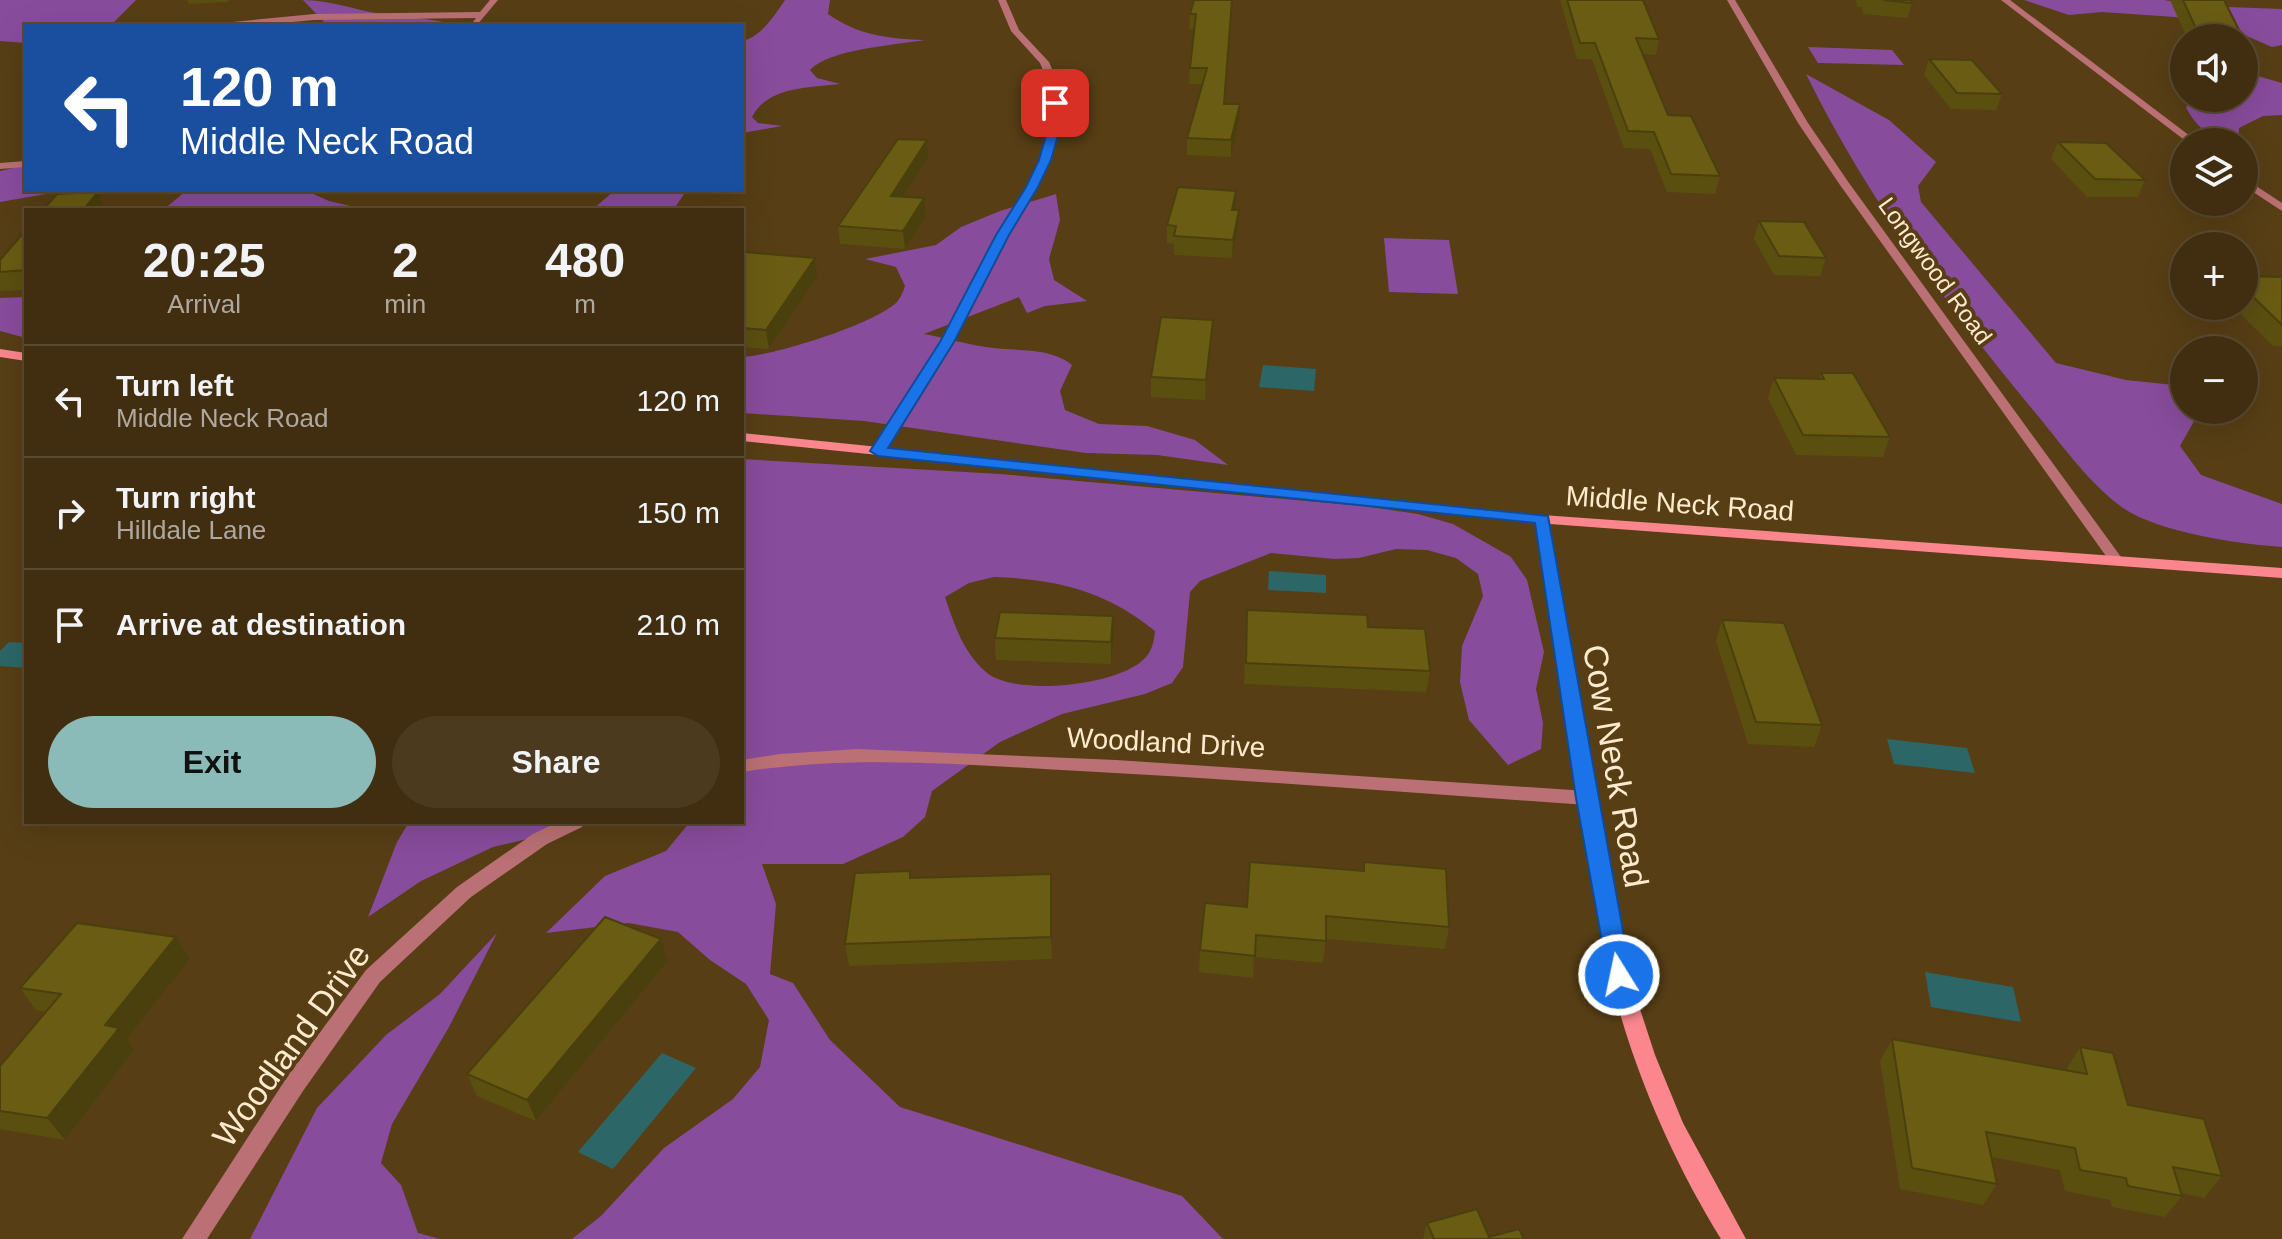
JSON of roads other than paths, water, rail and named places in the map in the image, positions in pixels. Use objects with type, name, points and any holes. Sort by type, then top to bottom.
[{"type":"main road","points":[[0,353],[24,357]]},
{"type":"main road","name":"Middle Neck Road","points":[[744,437],[1542,519],[2282,573]]},
{"type":"main road","name":"Cow Neck Road","points":[[1542,519],[1619,975],[1643,1053],[1700,1183],[1734,1239]]},
{"type":"street","points":[[475,24],[494,0]]},
{"type":"street","points":[[878,451],[947,342],[1032,187],[1045,160],[1059,111],[1054,85],[1044,62],[1015,31],[1002,0]]},
{"type":"street","name":"Longwood Road","points":[[1731,0],[1803,123],[1845,185],[2116,560]]},
{"type":"street","points":[[2005,0],[2174,128]]},
{"type":"street","points":[[242,24],[314,17],[482,15]]},
{"type":"street","points":[[0,166],[24,164]]},
{"type":"street","points":[[2258,191],[2282,208]]},
{"type":"street","name":"Woodland Drive","points":[[744,766],[777,759],[859,754],[1131,767],[1587,798]]},
{"type":"street","name":"Woodland Drive","points":[[194,1239],[295,1084],[373,976],[464,892],[540,839],[571,824]]},
{"type":"water","points":[[1263,365],[1316,369],[1314,391],[1259,387]]},
{"type":"water","points":[[1269,571],[1326,575],[1326,593],[1268,590]]},
{"type":"water","points":[[9,642],[24,643],[24,668],[0,666],[0,651]]},
{"type":"water","points":[[1887,739],[1967,748],[1975,773],[1894,764]]},
{"type":"water","points":[[1925,972],[2013,987],[2021,1022],[1931,1007]]},
{"type":"water","points":[[662,1053],[696,1068],[613,1169],[578,1152]]}]
